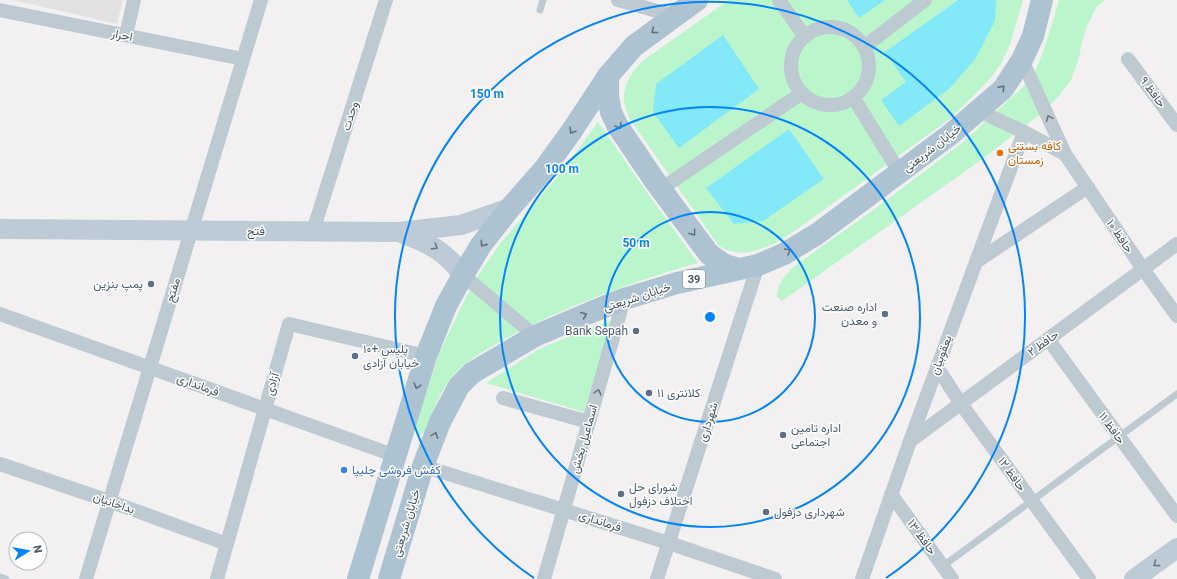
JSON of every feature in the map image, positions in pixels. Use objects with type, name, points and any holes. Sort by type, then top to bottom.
[{"type":"main road","points":[[358,579],[426,356],[446,306],[463,275],[481,245],[510,208],[545,168],[608,76],[634,46],[697,0]]},
{"type":"main road","name":"خیابان شریعتی","points":[[389,579],[423,466],[440,422],[459,386],[472,373],[535,336],[589,313],[624,299],[677,283],[748,267],[784,254],[817,234],[951,134],[1003,89],[1022,60],[1033,36],[1042,0]]},
{"type":"main road","points":[[608,76],[611,112],[617,124],[661,189],[709,254],[723,264],[748,267]]},
{"type":"main road","name":"فتح","points":[[0,228],[399,232],[461,225],[510,208]]},
{"type":"main road","points":[[399,232],[428,243],[441,251],[454,262],[463,275]]},
{"type":"main road","points":[[396,456],[423,466]]},
{"type":"main road","points":[[1134,579],[1177,548]]},
{"type":"street","points":[[126,36],[134,0]]},
{"type":"street","name":"مفتح","points":[[86,579],[261,0]]},
{"type":"street","name":"وحدت","points":[[313,231],[386,0]]},
{"type":"street","points":[[618,0],[675,16]]},
{"type":"street","points":[[779,0],[805,37]]},
{"type":"street","points":[[864,47],[925,0]]},
{"type":"street","name":"احرار","points":[[0,10],[243,59]]},
{"type":"street","points":[[822,28],[837,28],[850,33],[858,39],[864,47],[868,61],[868,75],[865,83],[853,98],[840,103],[826,105],[809,99],[796,86],[791,68],[794,51],[799,43],[813,31],[822,28]]},
{"type":"street","name":"حافظ ۹","points":[[1128,59],[1177,125]]},
{"type":"street","name":"حافظ ۱۰","points":[[1022,60],[1065,154],[1143,270],[1177,316]]},
{"type":"street","points":[[661,189],[802,93]]},
{"type":"street","points":[[853,98],[900,173]]},
{"type":"street","points":[[979,111],[1024,132],[1065,154]]},
{"type":"street","name":"یعقوبیان","points":[[862,579],[910,441],[1024,132]]},
{"type":"street","points":[[976,262],[1088,187]]},
{"type":"street","name":"حافظ ۲","points":[[910,441],[1177,244]]},
{"type":"street","name":"شهرداری","points":[[657,579],[669,543],[748,267]]},
{"type":"street","points":[[463,275],[535,336]]},
{"type":"street","name":"اسماعیل بخش","points":[[544,579],[624,299]]},
{"type":"street","name":"فرمانداری","points":[[0,314],[396,456]]},
{"type":"street","name":"آزادی","points":[[217,579],[289,324],[426,356]]},
{"type":"street","name":"حافظ ۱۱","points":[[1048,339],[1177,516]]},
{"type":"street","name":"حافظ ۱۲","points":[[937,367],[961,404],[1089,579]]},
{"type":"street","points":[[504,398],[589,422]]},
{"type":"street","name":"بداخانیان","points":[[0,464],[110,501],[227,544]]},
{"type":"street","name":"فرمانداری","points":[[423,466],[669,543],[775,579]]},
{"type":"street","name":"حافظ ۱۳","points":[[891,494],[952,579]]},
{"type":"lane","points":[[540,10],[543,0]]},
{"type":"lane","points":[[943,566],[1177,394]]},
{"type":"lane","points":[[0,576],[6,579]]},
{"type":"shaded area","points":[[13,0],[123,0],[117,24]]},
{"type":"green space","points":[[729,0],[1023,0],[1010,44],[1001,64],[988,81],[951,118],[787,236],[759,250],[739,252],[729,251],[719,246],[629,118],[624,99],[625,88],[631,75],[641,62]]},
{"type":"green space","points":[[1059,0],[1105,0],[1097,6],[1087,26],[1082,41],[1079,58],[1071,80],[1058,97],[1042,113],[981,160],[782,301],[777,297],[780,284],[793,267],[876,208],[962,143],[1023,87],[1036,69],[1044,50]]},
{"type":"green space","points":[[598,122],[698,263],[650,277],[580,303],[512,335],[486,350],[469,361],[454,374],[444,387],[425,431],[423,434],[419,435],[415,428],[439,354],[473,283],[499,245],[560,174]]},
{"type":"green space","points":[[612,320],[584,412],[486,383],[539,349]]},
{"type":"water","points":[[847,0],[885,0],[859,18]]},
{"type":"water","points":[[958,0],[996,0],[995,21],[976,58],[950,88],[899,126],[881,100],[906,82],[885,52]]},
{"type":"water","points":[[723,35],[759,89],[679,148],[653,112],[656,84]]},
{"type":"water","points":[[789,129],[824,179],[763,221],[734,224],[706,188]]},
{"type":"place","name":"کافه بستنی زمستان","points":[[1000,153]]},
{"type":"place","name":"پمپ بنزین","points":[[151,284]]},
{"type":"place","name":"اداره صنعت و معدن","points":[[885,314]]},
{"type":"place","name":"Bank Sepah","points":[[636,331]]},
{"type":"place","name":"پلیس +۱۰ خیابان آزادی","points":[[355,356]]},
{"type":"place","name":"کلانتری ۱۱","points":[[649,393]]},
{"type":"place","name":"اداره تامین اجتماعی","points":[[783,435]]},
{"type":"place","name":"کفش فروشی چلیپا","points":[[344,470]]},
{"type":"place","name":"شورای حل اختلاف دزفول","points":[[621,494]]},
{"type":"place","name":"شهرداری دزفول","points":[[766,512]]}]
